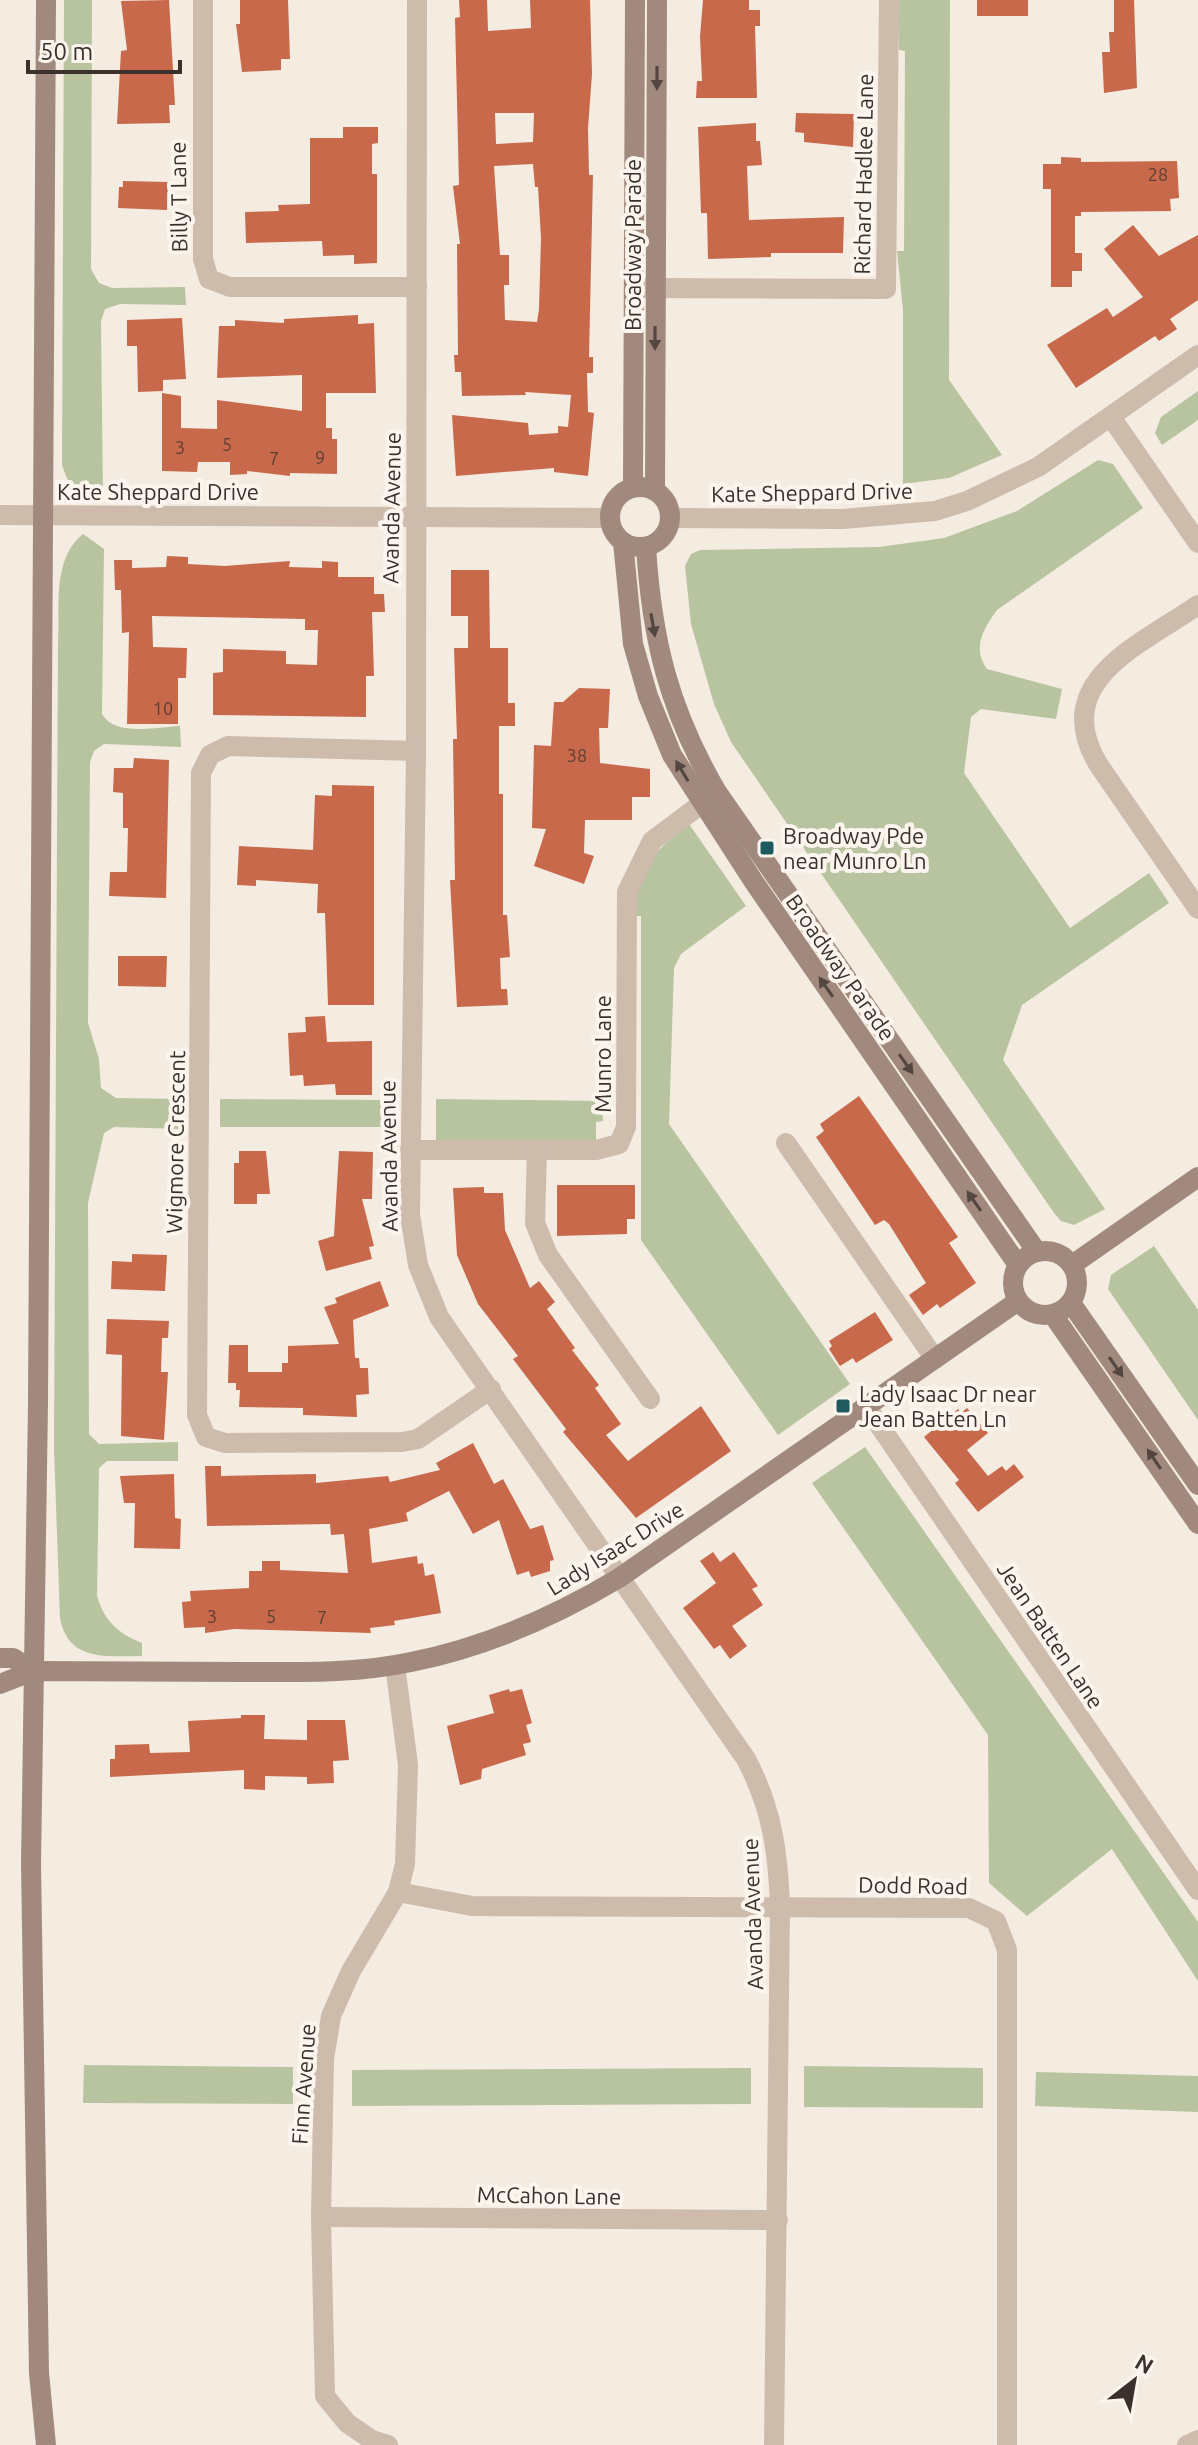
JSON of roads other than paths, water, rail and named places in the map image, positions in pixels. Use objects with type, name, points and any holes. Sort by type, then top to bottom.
[{"type":"street","points":[[46,0],[38,1404],[31,1864],[39,2373],[46,2445]]},
{"type":"street","name":"Billy T Lane","points":[[203,0],[203,259],[209,279],[230,287],[417,287]]},
{"type":"street","name":"Avanda Avenue","points":[[417,0],[416,751],[410,1150],[413,1242],[426,1290],[453,1339],[491,1389],[746,1759],[759,1783],[775,1835],[780,1906],[774,2445]]},
{"type":"street","name":"Broadway Parade","points":[[633,488],[635,0]]},
{"type":"street","name":"Broadway Parade","points":[[655,491],[657,0]]},
{"type":"street","name":"Richard Hadlee Lane","points":[[634,288],[886,289],[889,0]]},
{"type":"street","name":"Kate Sheppard Drive","points":[[670,518],[843,519],[935,511],[967,501],[1038,467],[1198,355]]},
{"type":"street","points":[[1111,417],[1191,518],[1198,543]]},
{"type":"street","points":[[633,488],[655,491],[666,502],[670,518],[666,534],[646,547],[623,542],[614,531],[610,518],[616,499],[633,488]]},
{"type":"street","name":"Kate Sheppard Drive","points":[[0,515],[610,518]]},
{"type":"street","name":"Broadway Parade","points":[[623,542],[628,609],[640,669],[672,755],[710,797],[1037,1252]]},
{"type":"street","name":"Broadway Parade","points":[[646,547],[651,618],[664,675],[710,797],[1018,1265]]},
{"type":"street","points":[[1198,605],[1099,676],[1085,704],[1082,719],[1085,741],[1098,764],[1198,909]]},
{"type":"street","name":"Wigmore Crescent","points":[[416,751],[228,746],[210,755],[201,773],[197,1415],[206,1437],[225,1443],[402,1442],[418,1439],[491,1389]]},
{"type":"street","name":"Munro Lane","points":[[410,1150],[596,1150],[619,1144],[623,1136],[627,892],[652,841],[710,797]]},
{"type":"street","points":[[786,1143],[935,1359]]},
{"type":"street","points":[[537,1150],[535,1223],[548,1255],[650,1399]]},
{"type":"street","points":[[1072,1265],[1198,1177]]},
{"type":"street","points":[[1037,1252],[1056,1253],[1072,1265],[1078,1284],[1071,1303],[1053,1315],[1040,1315],[1018,1301],[1013,1283],[1018,1265],[1037,1252]]},
{"type":"street","name":"Lady Isaac Drive","points":[[33,1671],[308,1672],[395,1665],[505,1636],[567,1609],[619,1578],[1018,1301]]},
{"type":"street","points":[[1071,1303],[1198,1485]]},
{"type":"street","points":[[1053,1315],[1198,1524]]},
{"type":"street","name":"Jean Batten Lane","points":[[866,1406],[1198,1890]]},
{"type":"street","points":[[0,1658],[13,1658],[33,1671]]},
{"type":"street","name":"Finn Avenue","points":[[388,2445],[372,2440],[347,2423],[325,2396],[321,2217],[324,2059],[329,2026],[340,1991],[398,1892],[405,1864],[408,1791],[395,1665]]},
{"type":"street","points":[[0,1684],[33,1671]]},
{"type":"street","name":"Dodd Road","points":[[398,1892],[472,1906],[969,1908],[996,1921],[1007,1950],[1007,2445]]},
{"type":"street","name":"McCahon Lane","points":[[321,2217],[778,2220]]},
{"type":"street","points":[[1187,2445],[1198,2440]]},
{"type":"place","name":"Broadway Pde near Munro Ln","points":[[767,848]]},
{"type":"place","name":"Lady Isaac Dr near Jean Batten Ln","points":[[843,1406]]}]
